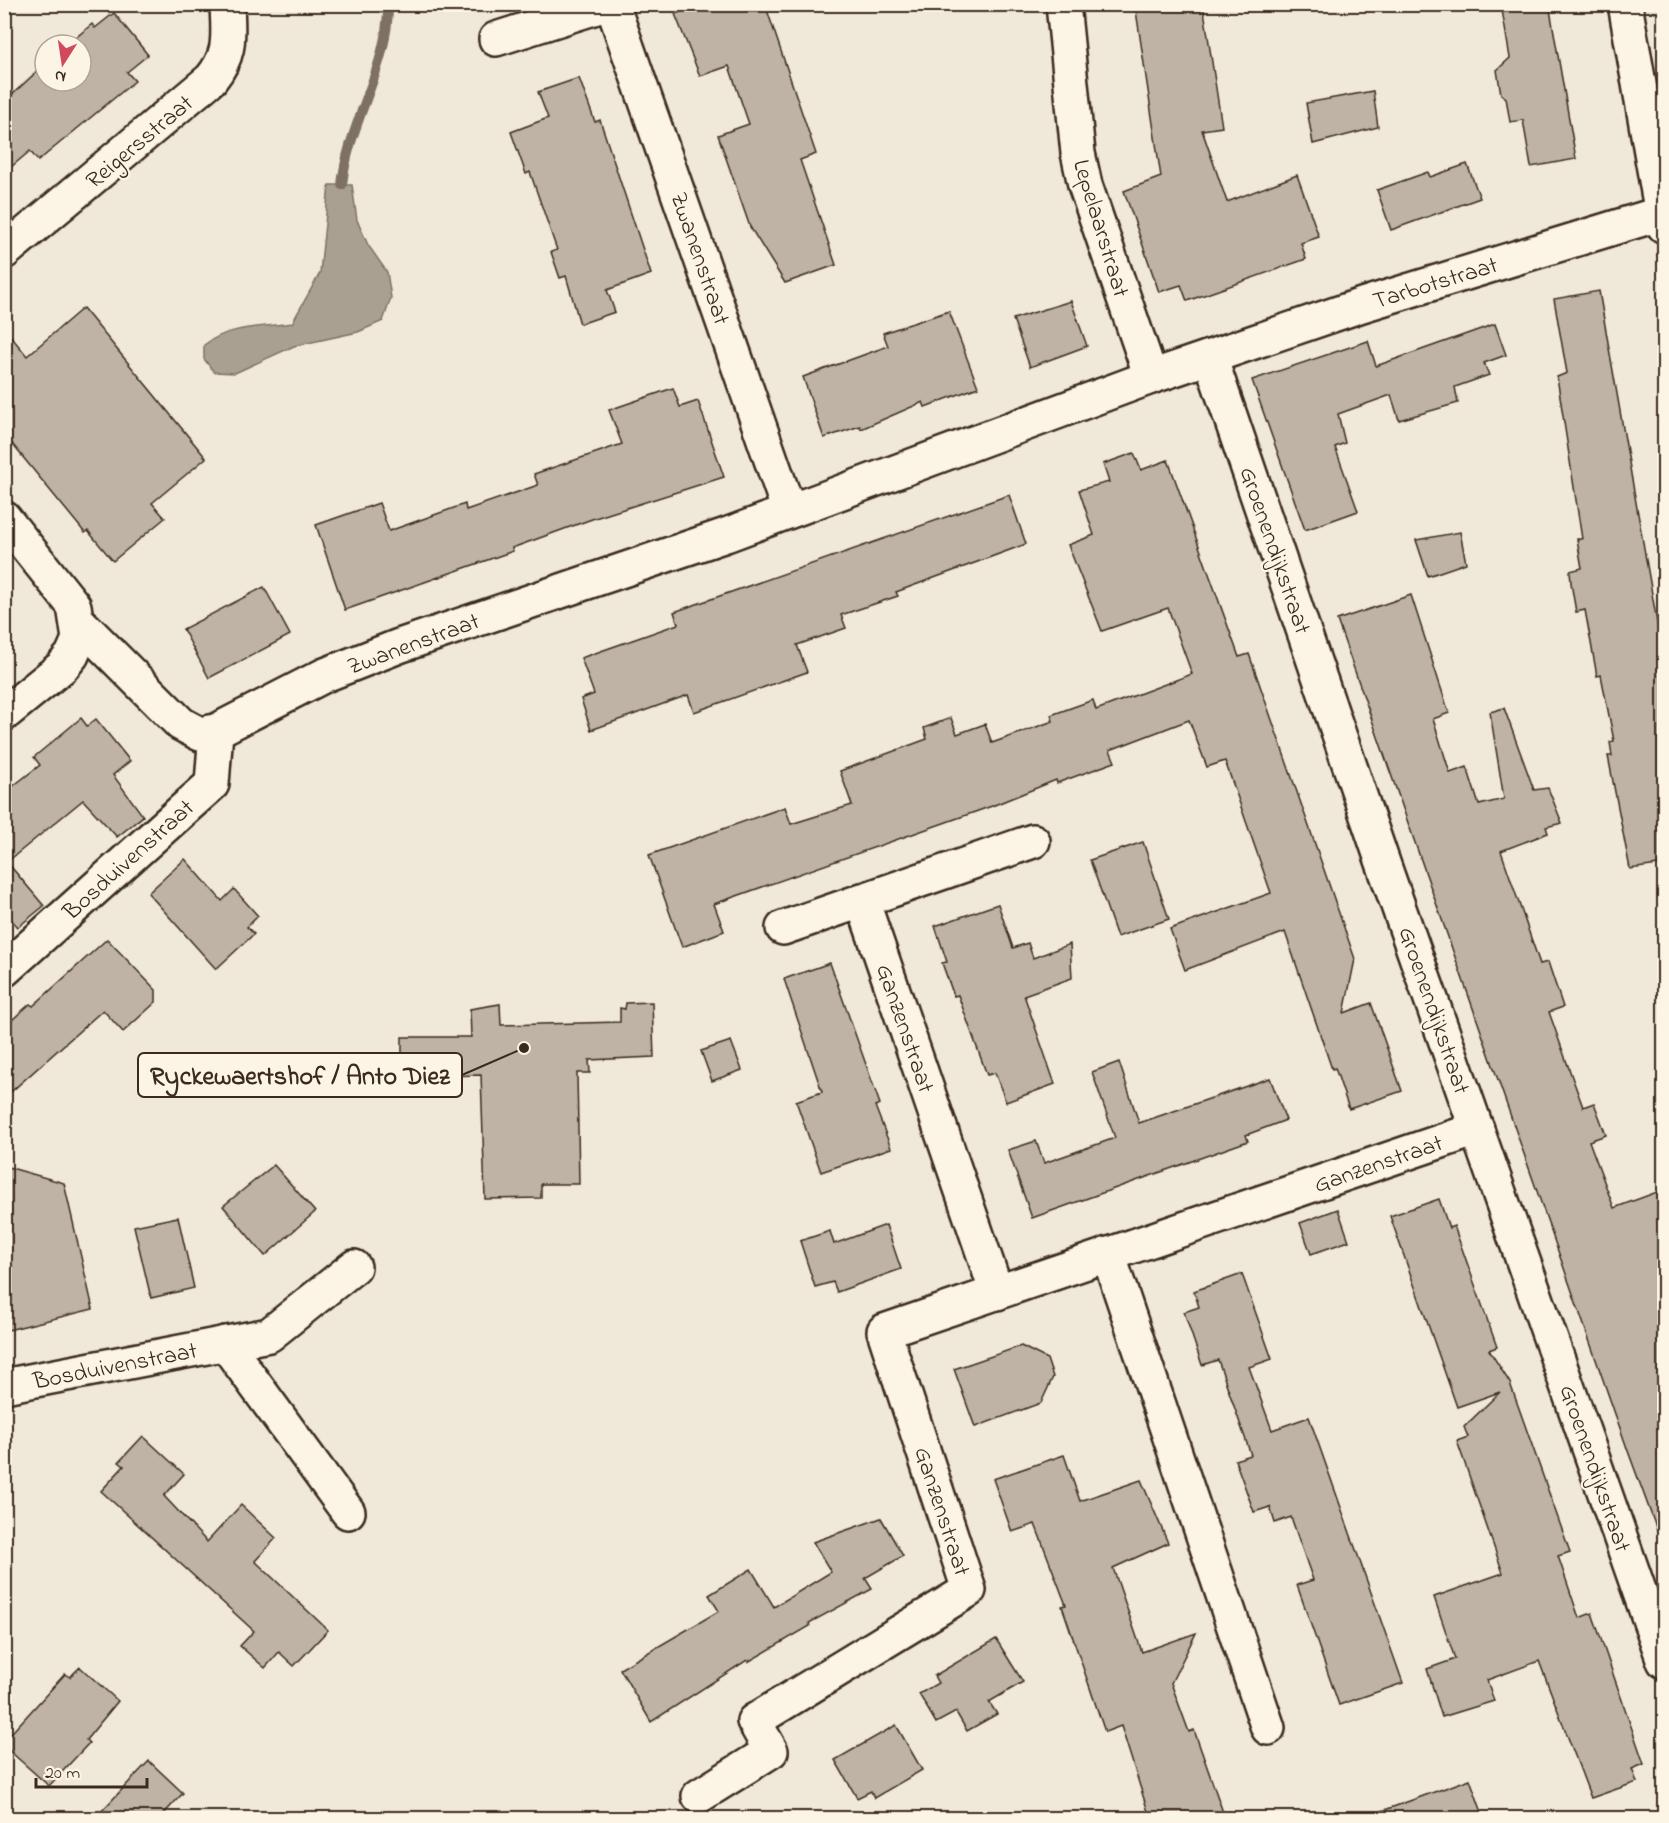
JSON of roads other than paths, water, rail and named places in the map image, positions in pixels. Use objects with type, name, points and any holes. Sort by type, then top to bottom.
[{"type":"street","name":"Reigersstraat","points":[[4,252],[212,79],[223,65],[228,48],[227,4]]},
{"type":"street","points":[[496,39],[606,4]]},
{"type":"street","name":"Zwanenstraat","points":[[612,4],[789,511]]},
{"type":"street","name":"Lepelaarstraat","points":[[1063,4],[1078,153],[1085,185],[1151,377]]},
{"type":"street","points":[[1625,4],[1663,219]]},
{"type":"street","name":"Tarbotstraat","points":[[1210,357],[1362,305],[1663,219]]},
{"type":"street","name":"Zwanenstraat","points":[[216,731],[326,675],[399,646],[789,511],[1210,357]]},
{"type":"street","name":"Groenendijkstraat","points":[[1210,357],[1477,1129],[1665,1661]]},
{"type":"street","points":[[4,518],[74,606],[79,622],[79,639],[72,654],[62,667],[4,714]]},
{"type":"street","points":[[79,622],[181,724],[200,734],[216,731]]},
{"type":"street","name":"Bosduivenstraat","points":[[4,969],[212,784],[216,731]]},
{"type":"street","points":[[783,928],[1033,841]]},
{"type":"street","name":"Ganzenstraat","points":[[862,900],[997,1293]]},
{"type":"street","name":"Ganzenstraat","points":[[699,1796],[771,1751],[754,1721],[969,1590],[884,1331],[1477,1129]]},
{"type":"street","points":[[1108,1254],[1268,1728]]},
{"type":"street","name":"Bosduivenstraat","points":[[4,1386],[269,1335],[354,1267]]},
{"type":"street","name":"Bosduivenstraat","points":[[225,1343],[348,1512]]},
{"type":"waterway","points":[[342,185],[352,140],[382,51],[387,28],[388,4]]},
{"type":"place","name":"Ryckewaertshof / Anto Diez","points":[[524,1048]]}]
